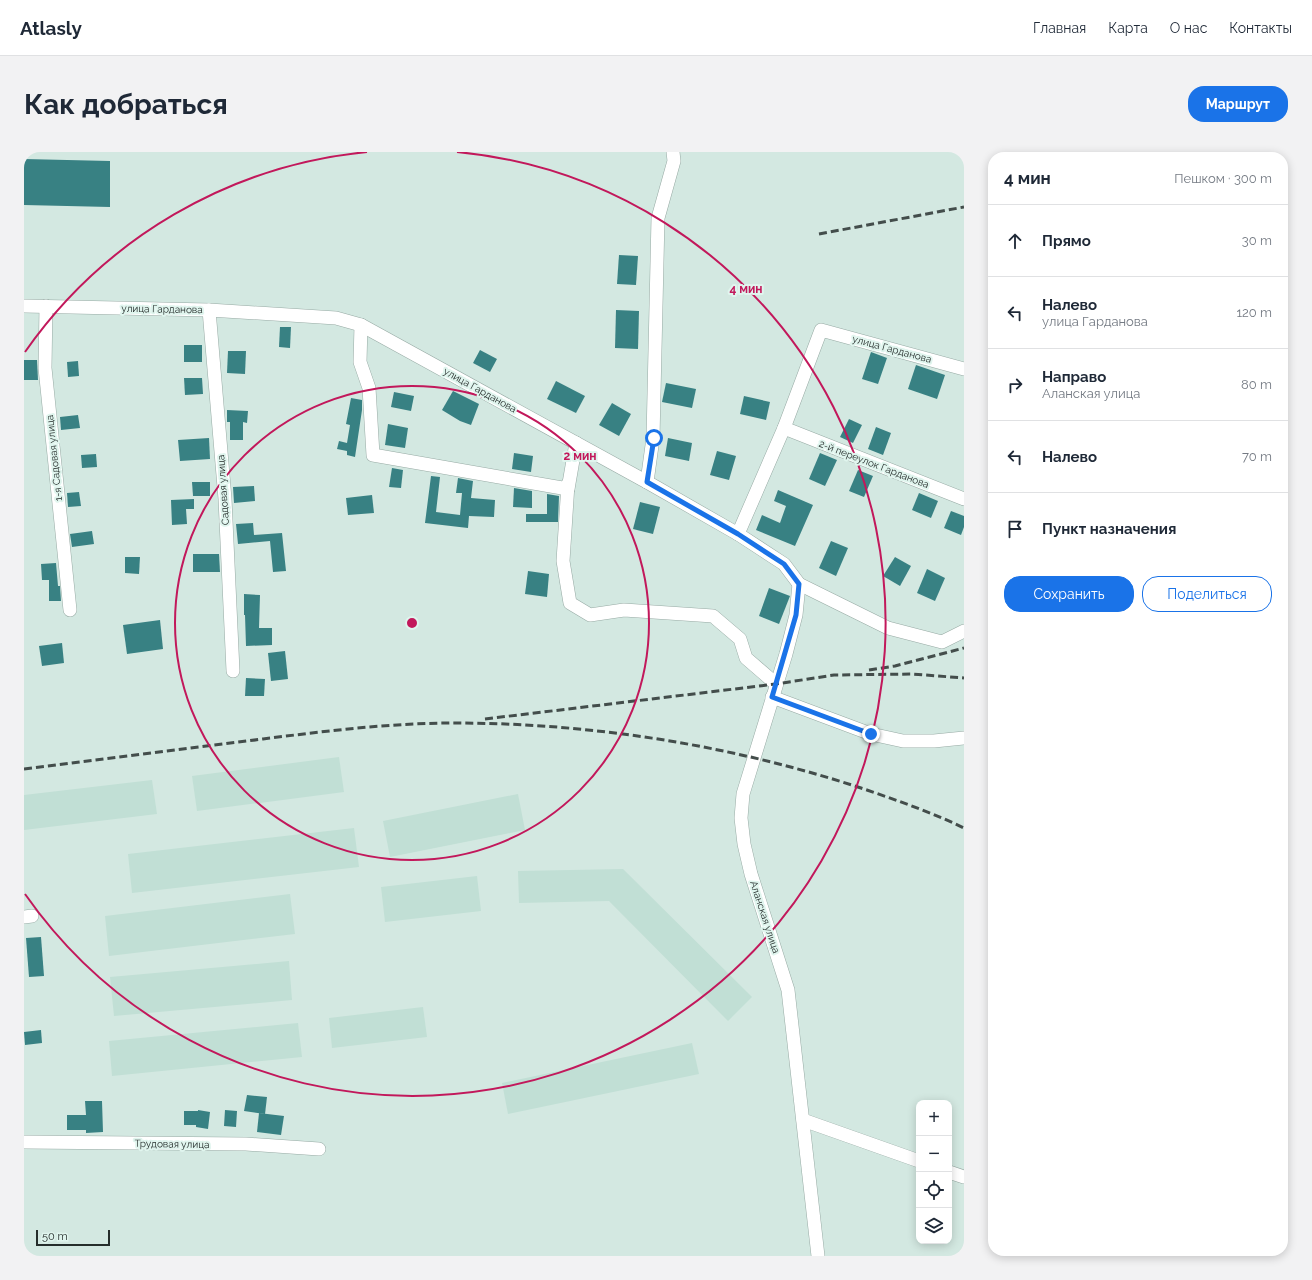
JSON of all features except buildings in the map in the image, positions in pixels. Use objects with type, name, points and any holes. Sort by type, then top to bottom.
[{"type":"street","points":[[647,482],[654,438],[658,218],[674,161],[673,152]]},
{"type":"street","name":"улица Гарданова","points":[[24,306],[209,310],[336,318],[361,325],[647,482],[738,534],[784,564],[799,584],[888,628],[942,642],[964,631]]},
{"type":"street","name":"1-я Садовая улица","points":[[46,306],[45,368],[70,610]]},
{"type":"street","name":"Садовая улица","points":[[209,310],[224,499],[232,671]]},
{"type":"street","points":[[361,325],[360,362],[369,388],[373,455],[568,488],[568,484]]},
{"type":"street","name":"улица Гарданова","points":[[784,428],[821,330],[964,369]]},
{"type":"street","points":[[738,534],[784,428]]},
{"type":"street","name":"2-й переулок Гарданова","points":[[784,428],[964,499]]},
{"type":"street","points":[[576,443],[568,484],[563,561],[570,603],[590,615],[624,610],[713,616],[740,639],[746,658],[776,684]]},
{"type":"street","name":"Аланская улица","points":[[799,584],[796,615],[743,794],[741,818],[744,844],[752,874],[788,990],[818,1256]]},
{"type":"street","points":[[772,697],[871,734],[897,740],[934,741],[964,738]]},
{"type":"street","points":[[803,1120],[916,1160]]},
{"type":"street","name":"Трудовая улица","points":[[24,1142],[246,1144],[319,1149]]},
{"type":"street","points":[[952,1173],[964,1177]]},
{"type":"shaded area","points":[[339,757],[344,792],[197,811],[192,776]]},
{"type":"shaded area","points":[[152,780],[157,814],[24,830],[24,795]]},
{"type":"shaded area","points":[[518,794],[525,830],[390,857],[383,821]]},
{"type":"shaded area","points":[[354,828],[359,867],[132,893],[128,854]]},
{"type":"shaded area","points":[[623,869],[752,997],[728,1021],[609,901],[519,903],[518,871]]},
{"type":"shaded area","points":[[477,876],[481,911],[385,922],[381,887]]},
{"type":"shaded area","points":[[290,894],[295,934],[109,956],[105,916]]},
{"type":"shaded area","points":[[289,961],[292,1000],[114,1016],[110,977]]},
{"type":"shaded area","points":[[423,1007],[427,1037],[332,1048],[329,1018]]},
{"type":"shaded area","points":[[298,1023],[302,1057],[112,1076],[109,1041]]},
{"type":"shaded area","points":[[692,1043],[699,1074],[508,1114],[502,1083]]},
{"type":"railway","points":[[819,234],[964,207]]},
{"type":"railway","points":[[869,670],[895,666],[964,648]]},
{"type":"railway","points":[[485,719],[776,684],[834,675],[912,674],[964,678]]},
{"type":"railway","points":[[24,769],[310,733],[382,726],[454,723],[557,727],[660,739],[762,760],[861,788],[926,811],[964,828]]},
{"type":"route","points":[[654,438],[647,482],[738,534],[784,564],[799,584],[796,615],[786,654],[772,697],[871,734]]}]
